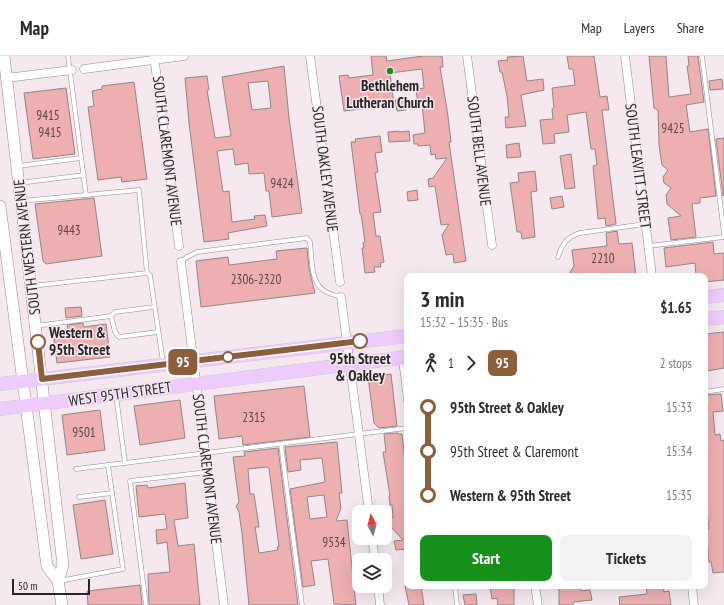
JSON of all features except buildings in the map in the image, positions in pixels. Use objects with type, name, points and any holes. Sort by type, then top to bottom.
[{"type":"main road","name":"SOUTH WESTERN AVENUE","points":[[4,56],[3,78],[17,166],[64,566],[58,581]]},
{"type":"main road","name":"SOUTH WESTERN AVENUE","points":[[0,206],[3,244],[47,566],[58,581],[62,605]]},
{"type":"main road","points":[[708,297],[724,295]]},
{"type":"main road","points":[[708,319],[724,317]]},
{"type":"main road","name":"WEST 95TH STREET","points":[[0,384],[404,336]]},
{"type":"main road","name":"WEST 95TH STREET","points":[[0,409],[25,407],[404,357]]},
{"type":"street","points":[[84,68],[155,58],[184,56]]},
{"type":"street","name":"SOUTH OAKLEY AVENUE","points":[[310,56],[340,282]]},
{"type":"street","name":"SOUTH BELL AVENUE","points":[[468,56],[492,245]]},
{"type":"street","name":"SOUTH LEAVITT STREET","points":[[625,56],[652,273]]},
{"type":"street","name":"SOUTH CLAREMONT AVENUE","points":[[155,58],[179,246]]},
{"type":"street","points":[[3,78],[71,70]]},
{"type":"street","name":"SOUTH CLAREMONT AVENUE","points":[[181,262],[224,605]]},
{"type":"street","points":[[341,297],[367,505]]},
{"type":"street","points":[[535,589],[538,605]]},
{"type":"street","points":[[692,589],[694,605]]},
{"type":"street","points":[[379,593],[380,605]]},
{"type":"lane","points":[[68,56],[86,194]]},
{"type":"lane","points":[[648,246],[724,235],[702,56]]},
{"type":"lane","points":[[17,166],[81,158]]},
{"type":"lane","points":[[19,183],[84,175]]},
{"type":"lane","points":[[21,201],[139,190],[147,273],[150,275],[163,365]]},
{"type":"lane","points":[[558,257],[561,246],[570,236],[580,232],[646,224]]},
{"type":"lane","points":[[181,262],[186,256],[197,252],[307,238],[310,242],[314,278],[323,290],[341,297]]},
{"type":"lane","points":[[32,286],[147,273]]},
{"type":"lane","points":[[36,326],[111,316],[115,312],[154,306]]},
{"type":"lane","points":[[111,316],[115,332],[120,337],[158,332]]},
{"type":"lane","points":[[708,392],[724,389]]},
{"type":"lane","points":[[116,395],[125,463]]},
{"type":"lane","points":[[76,469],[404,428]]},
{"type":"lane","points":[[281,444],[302,605]]},
{"type":"lane","points":[[58,581],[123,569],[108,465]]},
{"type":"lane","points":[[146,605],[130,481],[207,472]]},
{"type":"lane","points":[[79,497],[112,493]]},
{"type":"lane","points":[[455,589],[457,605]]},
{"type":"bus line","name":"95","points":[[38,342],[42,379],[360,341]]},
{"type":"place","name":"Bethlehem Lutheran Church","points":[[390,71]]},
{"type":"place","name":"95th Street & Oakley","points":[[360,341]]},
{"type":"place","name":"Western & 95th Street","points":[[38,342]]}]
